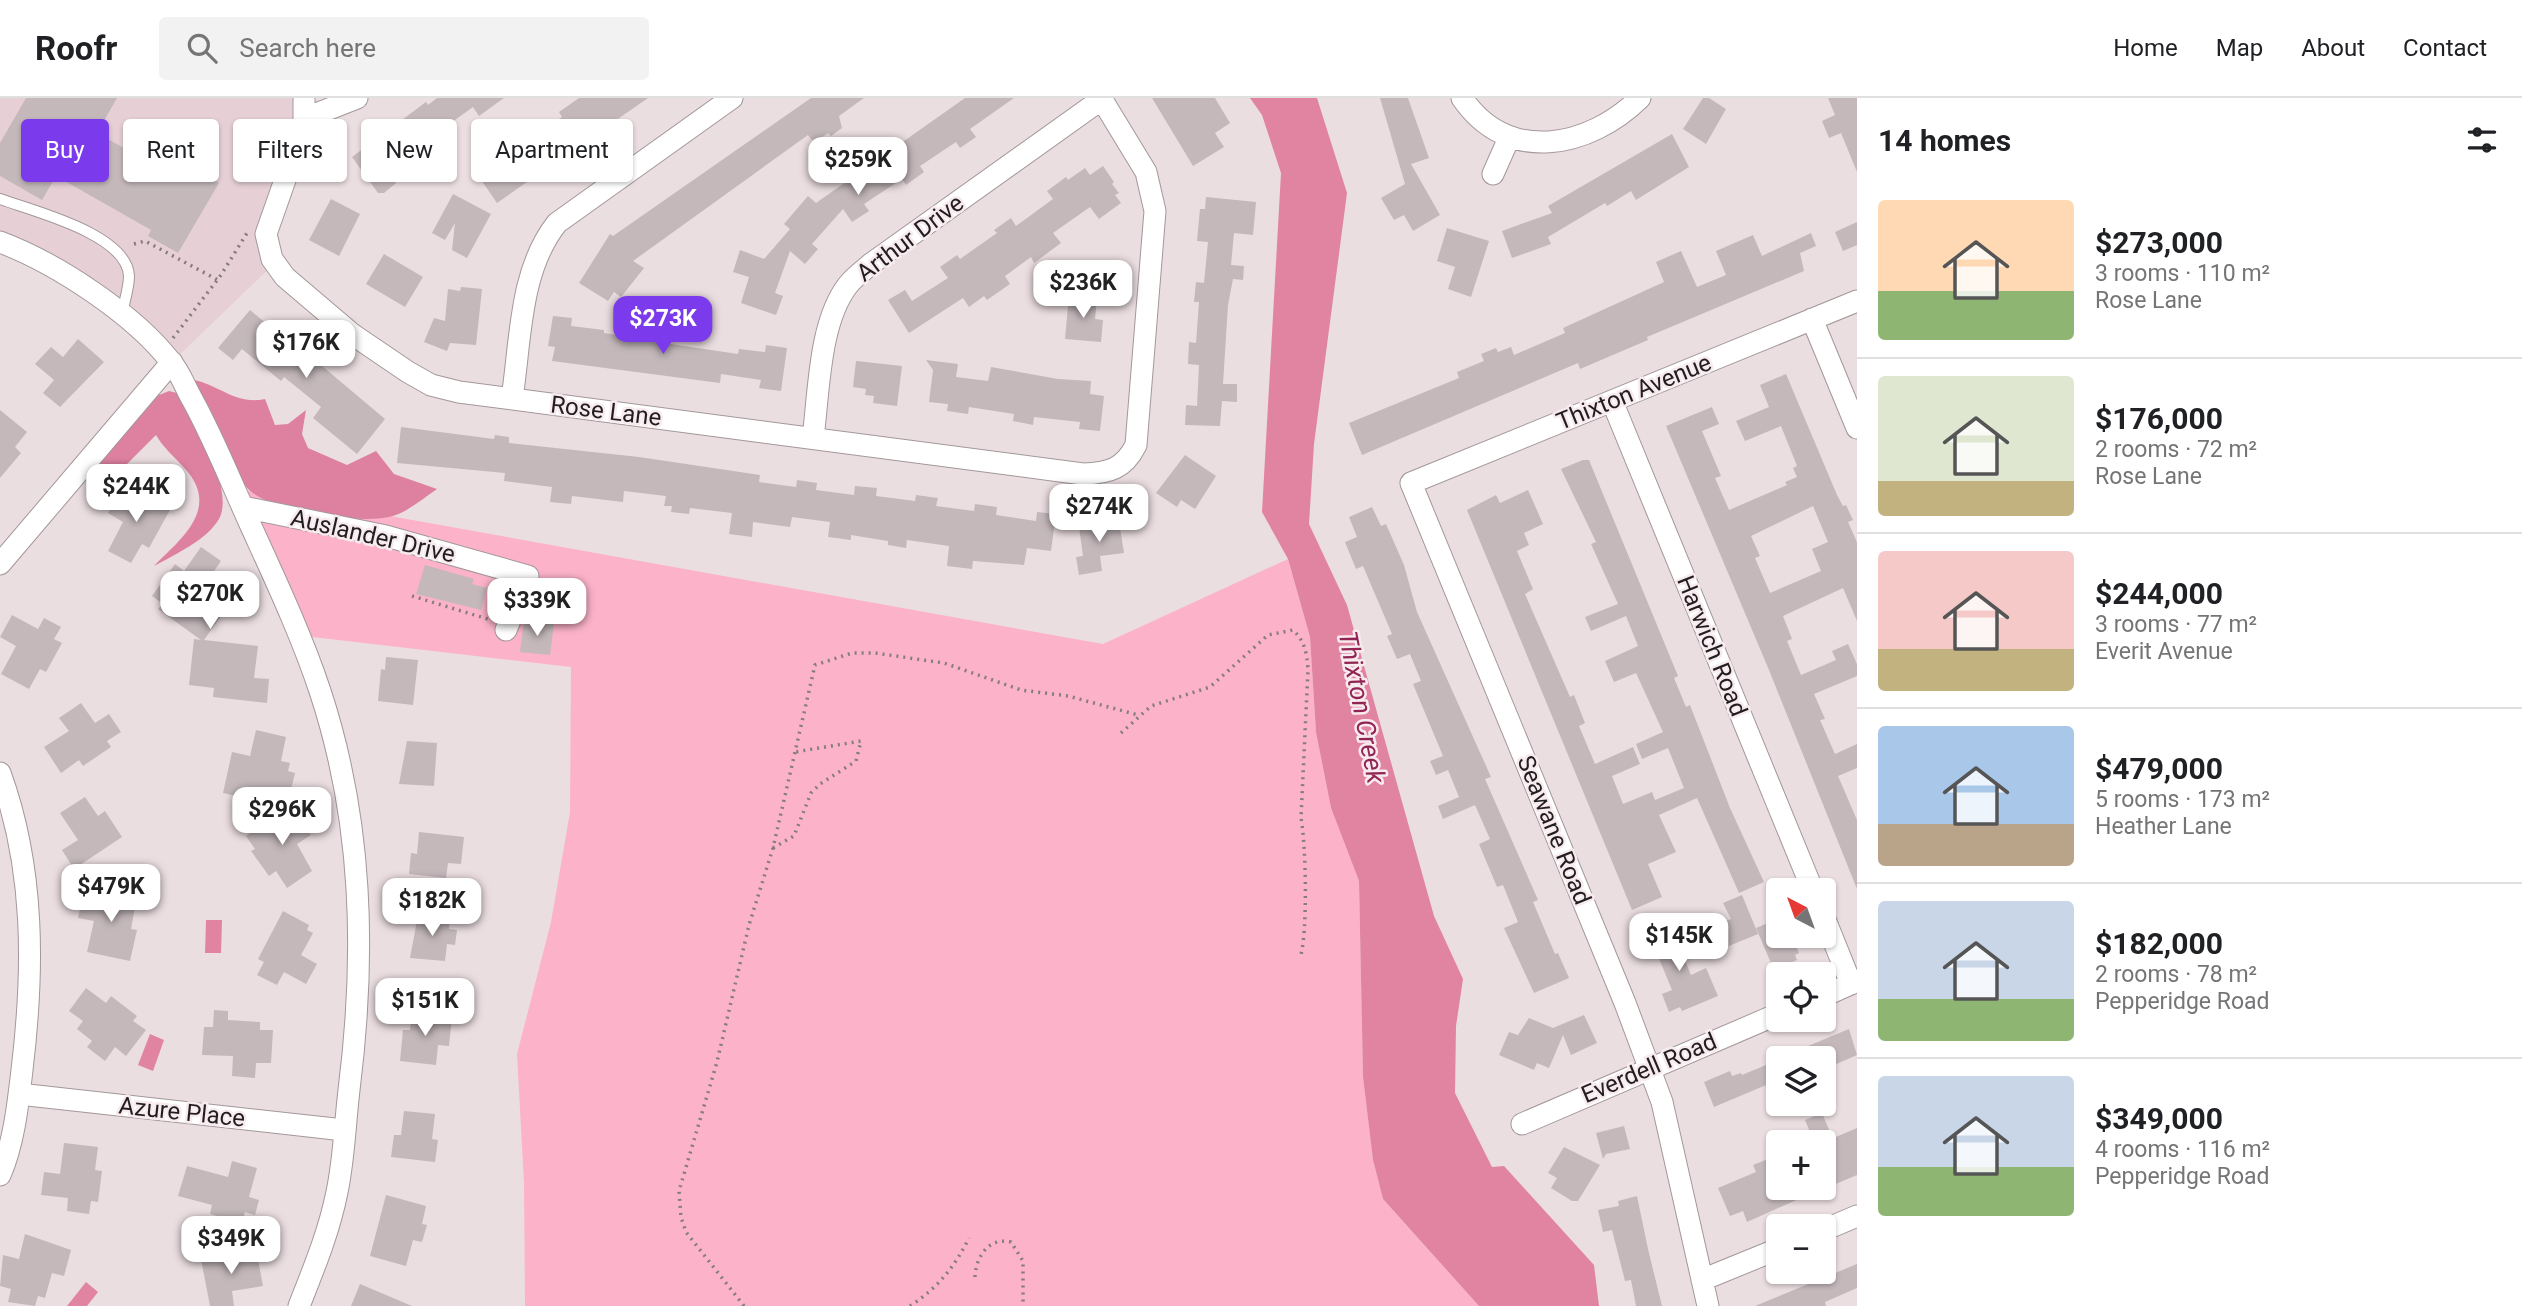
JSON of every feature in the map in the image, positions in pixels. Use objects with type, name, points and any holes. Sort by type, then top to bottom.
[{"type":"street","points":[[305,108],[357,98]]},
{"type":"street","points":[[512,398],[531,267],[543,241],[556,223],[732,98]]},
{"type":"street","points":[[1462,98],[1470,110],[1510,138],[1560,143],[1608,124],[1640,98]]},
{"type":"street","name":"Rose Lane","points":[[305,108],[285,188],[266,234],[269,251],[278,268],[352,334],[431,385],[459,392],[1083,474],[1116,469],[1128,460],[1139,432],[1154,211],[1146,172],[1102,99]]},
{"type":"street","name":"Arthur Drive","points":[[813,438],[828,327],[849,284],[872,263],[1102,99]]},
{"type":"street","points":[[1493,174],[1510,138]]},
{"type":"street","points":[[0,242],[31,254],[70,275],[122,316],[172,362],[207,427],[298,631],[321,694],[341,772],[354,842],[360,913],[359,986],[338,1188],[326,1238],[299,1306]]},
{"type":"street","name":"Thixton Avenue","points":[[1411,483],[1857,301]]},
{"type":"street","points":[[1812,319],[1857,428]]},
{"type":"street","points":[[0,564],[172,362]]},
{"type":"street","name":"Harwich Road","points":[[1612,401],[1808,878]]},
{"type":"street","name":"Seawane Road","points":[[1411,483],[1625,1003],[1662,1102],[1708,1306]]},
{"type":"street","name":"Auslander Drive","points":[[246,514],[386,536],[528,576],[508,628]]},
{"type":"street","points":[[0,773],[23,861],[29,898],[31,960],[19,1094],[7,1159],[0,1175]]},
{"type":"street","points":[[1836,943],[1854,983],[1836,991]]},
{"type":"street","name":"Everdell Road","points":[[1522,1124],[1766,1019]]},
{"type":"street","name":"Azure Place","points":[[19,1094],[344,1130]]},
{"type":"street","points":[[1836,1225],[1857,1216]]},
{"type":"street","points":[[1702,1280],[1766,1254]]},
{"type":"lane","points":[[0,199],[94,234],[112,249],[124,261],[129,276],[122,316]]},
{"type":"path","points":[[173,338],[218,280],[248,231]]},
{"type":"path","points":[[135,244],[145,241],[218,280]]},
{"type":"path","points":[[412,596],[508,628]]},
{"type":"path","points":[[1121,733],[1138,715],[1168,698],[1210,687],[1276,631],[1293,630],[1302,639],[1308,670],[1300,818],[1304,835],[1304,940],[1300,958]]},
{"type":"path","points":[[744,1306],[686,1232],[681,1217],[679,1191],[717,1062],[749,925],[773,848],[815,665],[852,653],[875,653],[944,663],[1021,690],[1068,696],[1138,715]]},
{"type":"path","points":[[773,848],[794,836],[811,793],[820,783],[856,761],[860,741],[795,752]]},
{"type":"path","points":[[911,1306],[940,1283],[957,1264],[969,1238]]},
{"type":"path","points":[[975,1277],[978,1258],[986,1249],[993,1242],[1011,1241],[1023,1261],[1023,1306]]},
{"type":"shaded area","points":[[0,98],[303,98],[297,119],[233,119],[233,182],[280,182],[265,234],[274,264],[172,362],[0,232]]},
{"type":"shaded area","points":[[194,380],[237,397],[265,399],[275,425],[288,424],[306,410],[302,434],[308,448],[347,465],[376,451],[394,474],[437,489],[402,512],[375,519],[311,514],[269,502],[254,494],[244,484]]},
{"type":"shaded area","points":[[169,391],[181,394],[211,456],[218,474],[223,506],[219,519],[207,534],[154,566],[181,539],[195,518],[199,495],[192,477],[156,435],[123,468],[91,482],[94,465],[149,399]]},
{"type":"shaded area","points":[[234,488],[1103,644],[1288,559],[1310,637],[1316,731],[1331,808],[1359,881],[1363,1077],[1373,1160],[1383,1199],[1479,1306],[525,1306],[524,1183],[517,1054],[551,922],[570,812],[571,667],[295,635]]},
{"type":"water","name":"Thixton Creek","points":[[1250,98],[1317,98],[1347,193],[1314,444],[1309,524],[1347,605],[1434,916],[1463,979],[1456,1026],[1455,1093],[1492,1167],[1504,1166],[1594,1265],[1599,1306],[1479,1306],[1383,1199],[1373,1160],[1363,1077],[1359,881],[1331,808],[1316,732],[1310,637],[1288,559],[1262,512],[1281,173],[1262,115]]},
{"type":"water","points":[[206,920],[222,920],[221,953],[205,953]]},
{"type":"water","points":[[150,1034],[164,1040],[153,1071],[138,1065]]},
{"type":"water","points":[[86,1282],[98,1292],[87,1306],[67,1306]]},
{"type":"building","points":[[26,98],[117,98],[105,119],[21,119],[21,182],[52,182],[42,200],[0,176],[0,143]]},
{"type":"building","points":[[437,98],[504,98],[479,116],[473,107],[456,119],[403,119],[426,102],[428,105]]},
{"type":"building","points":[[579,98],[648,98],[618,119],[559,119],[562,117],[559,112]]},
{"type":"building","points":[[811,98],[864,98],[839,116],[842,128],[831,136],[828,133],[814,143],[808,135],[633,261],[644,268],[621,297],[614,292],[608,301],[579,283],[610,234],[613,236]]},
{"type":"building","points":[[965,98],[1014,98],[970,129],[976,137],[960,148],[956,142],[920,166],[924,172],[906,185],[902,179],[864,204],[869,211],[852,222],[843,209],[812,244],[818,249],[805,264],[790,251],[775,293],[783,296],[776,315],[741,303],[749,277],[733,272],[740,250],[764,259],[790,229],[784,224],[808,196],[816,203]]},
{"type":"building","points":[[1152,98],[1215,98],[1230,123],[1215,133],[1224,147],[1193,166]]},
{"type":"building","points":[[1380,98],[1408,98],[1429,158],[1411,164],[1440,215],[1413,231],[1404,215],[1394,220],[1381,198],[1405,184]]},
{"type":"building","points":[[1703,98],[1709,98],[1726,109],[1706,144],[1683,129]]},
{"type":"building","points":[[1828,98],[1857,98],[1857,172],[1841,133],[1829,138],[1822,121],[1835,115]]},
{"type":"building","points":[[1672,134],[1689,167],[1636,200],[1631,191],[1607,206],[1605,203],[1548,237],[1551,244],[1512,258],[1502,231],[1552,213],[1548,206]]},
{"type":"building","points":[[109,140],[123,147],[123,182],[219,183],[178,253],[148,236],[151,230],[67,182],[109,182]]},
{"type":"building","points":[[361,150],[361,169],[352,157]]},
{"type":"building","points":[[1103,166],[1114,182],[1112,184],[1119,193],[1115,195],[1121,203],[1099,219],[1090,207],[1053,233],[1061,243],[1034,263],[1031,257],[1005,276],[1010,284],[987,300],[984,296],[969,307],[963,298],[909,333],[888,300],[905,290],[912,301],[948,278],[940,267],[957,255],[960,259],[997,233],[994,230],[1011,218],[1016,226],[1053,199],[1047,191],[1066,177],[1068,180],[1085,168],[1090,175]]},
{"type":"building","points":[[370,182],[396,183],[384,193],[378,193]]},
{"type":"building","points":[[483,182],[527,182],[497,203]]},
{"type":"building","points":[[453,194],[491,214],[467,258],[452,250],[455,223],[445,240],[432,233]]},
{"type":"building","points":[[1206,197],[1256,202],[1253,235],[1234,233],[1231,265],[1244,266],[1243,280],[1233,279],[1228,305],[1223,384],[1237,384],[1237,402],[1222,401],[1220,426],[1185,425],[1186,405],[1197,406],[1199,365],[1188,364],[1189,342],[1196,343],[1199,302],[1194,302],[1196,282],[1204,283],[1208,242],[1197,241],[1200,209],[1205,209]]},
{"type":"building","points":[[331,199],[360,214],[339,256],[309,240]]},
{"type":"building","points":[[1857,222],[1857,245],[1843,251],[1835,232]]},
{"type":"building","points":[[1447,228],[1489,241],[1471,297],[1448,289],[1455,267],[1437,261]]},
{"type":"building","points":[[1811,233],[1816,246],[1800,253],[1804,271],[1647,337],[1648,340],[1580,369],[1578,363],[1362,455],[1349,423],[1459,378],[1457,372],[1484,361],[1481,354],[1496,348],[1498,352],[1511,347],[1514,355],[1565,333],[1563,328],[1664,282],[1656,262],[1681,251],[1697,287],[1726,275],[1716,251],[1753,235],[1762,256]]},
{"type":"building","points":[[384,254],[423,277],[405,307],[366,284]]},
{"type":"building","points":[[461,287],[482,289],[476,345],[450,343],[447,351],[424,342],[434,318],[445,321],[448,289],[460,291]]},
{"type":"building","points":[[1069,295],[1097,298],[1095,319],[1103,320],[1101,342],[1065,339]]},
{"type":"building","points":[[250,310],[269,326],[271,323],[385,419],[357,454],[313,418],[321,407],[284,377],[281,381],[242,349],[233,360],[218,348]]},
{"type":"building","points":[[553,316],[572,318],[571,326],[604,330],[604,333],[642,339],[642,336],[665,339],[664,343],[738,354],[739,349],[765,352],[766,345],[787,348],[781,391],[759,388],[761,380],[721,374],[720,383],[552,361],[555,347],[548,346]]},
{"type":"building","points":[[78,339],[104,362],[60,407],[43,393],[54,380],[35,364],[51,347],[63,357]]},
{"type":"building","points":[[926,360],[958,364],[956,377],[988,381],[991,367],[1058,379],[1091,381],[1090,394],[1104,396],[1100,431],[1079,429],[1080,422],[1034,417],[1033,425],[1013,421],[1014,414],[969,407],[968,414],[947,411],[948,404],[929,402],[933,370]]},
{"type":"building","points":[[856,361],[902,366],[897,406],[873,403],[874,396],[865,395],[866,389],[853,387]]},
{"type":"building","points":[[1786,374],[1837,495],[1843,506],[1846,505],[1853,520],[1848,522],[1857,542],[1857,621],[1843,588],[1783,616],[1792,639],[1787,641],[1801,675],[1836,660],[1832,651],[1848,644],[1857,664],[1857,676],[1814,694],[1825,719],[1820,720],[1835,754],[1857,744],[1857,768],[1838,776],[1857,820],[1857,889],[1769,670],[1666,426],[1712,407],[1719,424],[1702,431],[1721,476],[1715,478],[1729,510],[1787,485],[1785,482],[1797,477],[1793,468],[1797,466],[1781,426],[1745,441],[1736,421],[1769,407],[1760,385]],"holes":[[[1813,506],[1828,542],[1812,549],[1821,571],[1770,593],[1755,558],[1760,556],[1751,536]]]},
{"type":"building","points":[[0,410],[27,432],[15,447],[21,453],[0,478]]},
{"type":"building","points":[[401,427],[494,439],[495,435],[509,437],[509,443],[639,457],[760,475],[759,482],[796,487],[797,480],[817,483],[816,490],[854,495],[855,486],[877,488],[876,496],[915,501],[916,495],[938,498],[936,506],[974,511],[975,504],[997,507],[996,515],[1036,521],[1037,512],[1056,514],[1051,551],[1027,548],[1024,565],[973,561],[972,569],[947,566],[949,546],[907,540],[906,548],[888,545],[888,541],[851,535],[851,540],[828,537],[830,522],[792,517],[790,527],[753,522],[752,537],[729,534],[732,513],[690,508],[689,514],[671,512],[672,506],[664,506],[666,496],[624,491],[623,502],[572,496],[571,504],[550,502],[552,487],[504,481],[505,473],[397,463]]},
{"type":"building","points":[[1185,455],[1216,476],[1195,509],[1181,500],[1177,507],[1156,493]]},
{"type":"building","points":[[1589,460],[1678,676],[1674,678],[1686,707],[1690,705],[1730,808],[1764,882],[1739,893],[1697,798],[1659,815],[1676,852],[1648,864],[1662,897],[1632,910],[1467,510],[1496,495],[1500,503],[1528,490],[1543,524],[1524,533],[1529,545],[1517,551],[1533,589],[1525,594],[1570,697],[1574,695],[1585,723],[1579,726],[1595,764],[1633,747],[1640,764],[1612,776],[1623,804],[1652,792],[1655,800],[1684,788],[1668,748],[1642,759],[1636,744],[1663,732],[1636,673],[1614,682],[1605,661],[1638,646],[1626,616],[1591,631],[1585,617],[1618,604],[1591,544],[1596,542],[1561,469]]},
{"type":"building","points":[[119,491],[135,500],[140,492],[171,508],[149,548],[142,544],[131,563],[108,551],[123,522],[108,513]]},
{"type":"building","points":[[1372,507],[1381,526],[1386,524],[1404,565],[1417,612],[1491,777],[1485,779],[1538,900],[1533,902],[1555,954],[1558,953],[1569,978],[1534,993],[1504,928],[1518,922],[1503,885],[1497,887],[1479,844],[1490,839],[1475,805],[1443,819],[1438,806],[1459,797],[1448,770],[1436,775],[1430,761],[1443,756],[1413,684],[1421,681],[1410,654],[1397,659],[1387,636],[1392,634],[1363,566],[1356,569],[1345,542],[1357,537],[1349,517]]},
{"type":"building","points":[[1118,516],[1124,553],[1100,556],[1102,571],[1079,575],[1076,557],[1083,556],[1079,527],[1100,524],[1099,519]]},
{"type":"building","points":[[201,547],[221,561],[210,577],[236,595],[204,640],[258,646],[254,678],[269,679],[267,703],[213,697],[214,688],[189,685],[194,639],[201,640],[158,609],[163,604],[152,596],[175,564],[184,571]]},
{"type":"building","points":[[425,565],[474,579],[472,584],[487,588],[481,610],[416,594]]},
{"type":"building","points":[[12,615],[38,629],[44,618],[61,627],[54,639],[62,643],[46,672],[40,669],[29,689],[1,674],[16,646],[0,637]]},
{"type":"building","points":[[524,620],[554,624],[550,655],[520,652]]},
{"type":"building","points":[[386,657],[418,660],[413,705],[378,701],[381,669],[385,670]]},
{"type":"building","points":[[81,703],[95,723],[109,714],[121,732],[107,741],[111,747],[83,766],[79,760],[61,773],[44,747],[69,731],[59,718]]},
{"type":"building","points":[[256,730],[286,737],[281,761],[290,763],[288,771],[295,773],[287,807],[223,793],[232,752],[250,756]]},
{"type":"building","points":[[407,741],[437,743],[434,786],[399,784]]},
{"type":"building","points":[[85,797],[98,816],[105,811],[122,837],[74,869],[62,850],[78,840],[60,813]]},
{"type":"building","points":[[291,805],[311,835],[297,844],[312,871],[287,888],[276,871],[269,876],[251,851],[255,849],[246,836]]},
{"type":"building","points":[[419,832],[464,837],[461,864],[448,863],[446,878],[409,874],[411,853],[417,854]]},
{"type":"building","points":[[110,889],[137,895],[131,929],[137,930],[130,961],[87,952],[94,921],[78,918],[83,895],[107,900]]},
{"type":"building","points":[[1742,895],[1758,934],[1724,948],[1714,926],[1731,919],[1723,903]]},
{"type":"building","points":[[283,911],[309,925],[307,930],[313,933],[301,955],[317,964],[306,984],[284,972],[277,985],[257,975],[264,962],[258,959]]},
{"type":"building","points":[[418,915],[450,918],[449,929],[457,930],[455,945],[447,944],[445,961],[410,958]]},
{"type":"building","points":[[1766,924],[1766,948],[1797,948],[1797,960],[1771,962],[1756,928]]},
{"type":"building","points":[[1671,927],[1691,975],[1706,968],[1718,996],[1682,1011],[1680,1007],[1669,1012],[1662,994],[1672,990],[1658,956],[1651,959],[1643,940]]},
{"type":"building","points":[[86,988],[106,1003],[111,996],[137,1016],[133,1021],[146,1030],[126,1056],[115,1047],[105,1061],[87,1047],[92,1041],[77,1029],[83,1021],[69,1011]]},
{"type":"building","points":[[214,1010],[228,1011],[228,1020],[260,1022],[260,1030],[273,1030],[271,1063],[256,1063],[255,1078],[232,1076],[233,1056],[202,1055],[204,1027],[213,1027]]},
{"type":"building","points":[[412,1012],[452,1017],[449,1046],[438,1045],[436,1065],[400,1061],[403,1030],[410,1030]]},
{"type":"building","points":[[1584,1015],[1597,1043],[1571,1055],[1563,1035],[1549,1068],[1537,1063],[1534,1070],[1499,1055],[1509,1032],[1518,1035],[1529,1018],[1553,1028]]},
{"type":"building","points":[[1849,1029],[1857,1055],[1836,1064],[1836,1046],[1808,1046]]},
{"type":"building","points":[[1766,1065],[1766,1085],[1714,1107],[1704,1082],[1730,1071],[1732,1076],[1742,1075]]},
{"type":"building","points":[[404,1111],[435,1114],[432,1139],[438,1140],[435,1162],[391,1157],[394,1135],[401,1135]]},
{"type":"building","points":[[1823,1116],[1829,1130],[1809,1130],[1805,1120]]},
{"type":"building","points":[[1624,1126],[1630,1149],[1606,1154],[1603,1159],[1596,1133]]},
{"type":"building","points":[[1857,1128],[1857,1175],[1836,1184],[1836,1137]]},
{"type":"building","points":[[64,1143],[98,1147],[95,1170],[102,1171],[98,1202],[91,1201],[89,1214],[67,1211],[68,1198],[41,1195],[44,1172],[60,1174]]},
{"type":"building","points":[[1564,1147],[1600,1165],[1578,1201],[1572,1201],[1551,1188],[1557,1178],[1548,1173]]},
{"type":"building","points":[[1766,1160],[1766,1200],[1796,1200],[1747,1222],[1743,1211],[1730,1216],[1718,1188],[1756,1172],[1753,1165]]},
{"type":"building","points":[[232,1161],[257,1168],[249,1197],[259,1200],[255,1215],[245,1212],[242,1223],[210,1214],[212,1205],[178,1196],[187,1166],[228,1177]]},
{"type":"building","points":[[386,1195],[426,1206],[422,1224],[427,1225],[422,1242],[413,1240],[406,1266],[370,1256]]},
{"type":"building","points":[[1637,1196],[1662,1306],[1636,1306],[1631,1280],[1625,1281],[1612,1230],[1603,1232],[1598,1210],[1619,1206],[1618,1201]]},
{"type":"building","points":[[25,1234],[71,1250],[64,1276],[52,1273],[45,1298],[38,1296],[35,1306],[8,1302],[11,1289],[0,1286],[3,1255],[19,1259]]},
{"type":"building","points":[[256,1249],[263,1286],[232,1291],[234,1306],[210,1306],[201,1259]]},
{"type":"building","points":[[1857,1264],[1857,1288],[1825,1302],[1826,1306],[1755,1306],[1808,1284],[1836,1284],[1836,1273]]},
{"type":"building","points":[[360,1284],[412,1306],[351,1306]]}]
